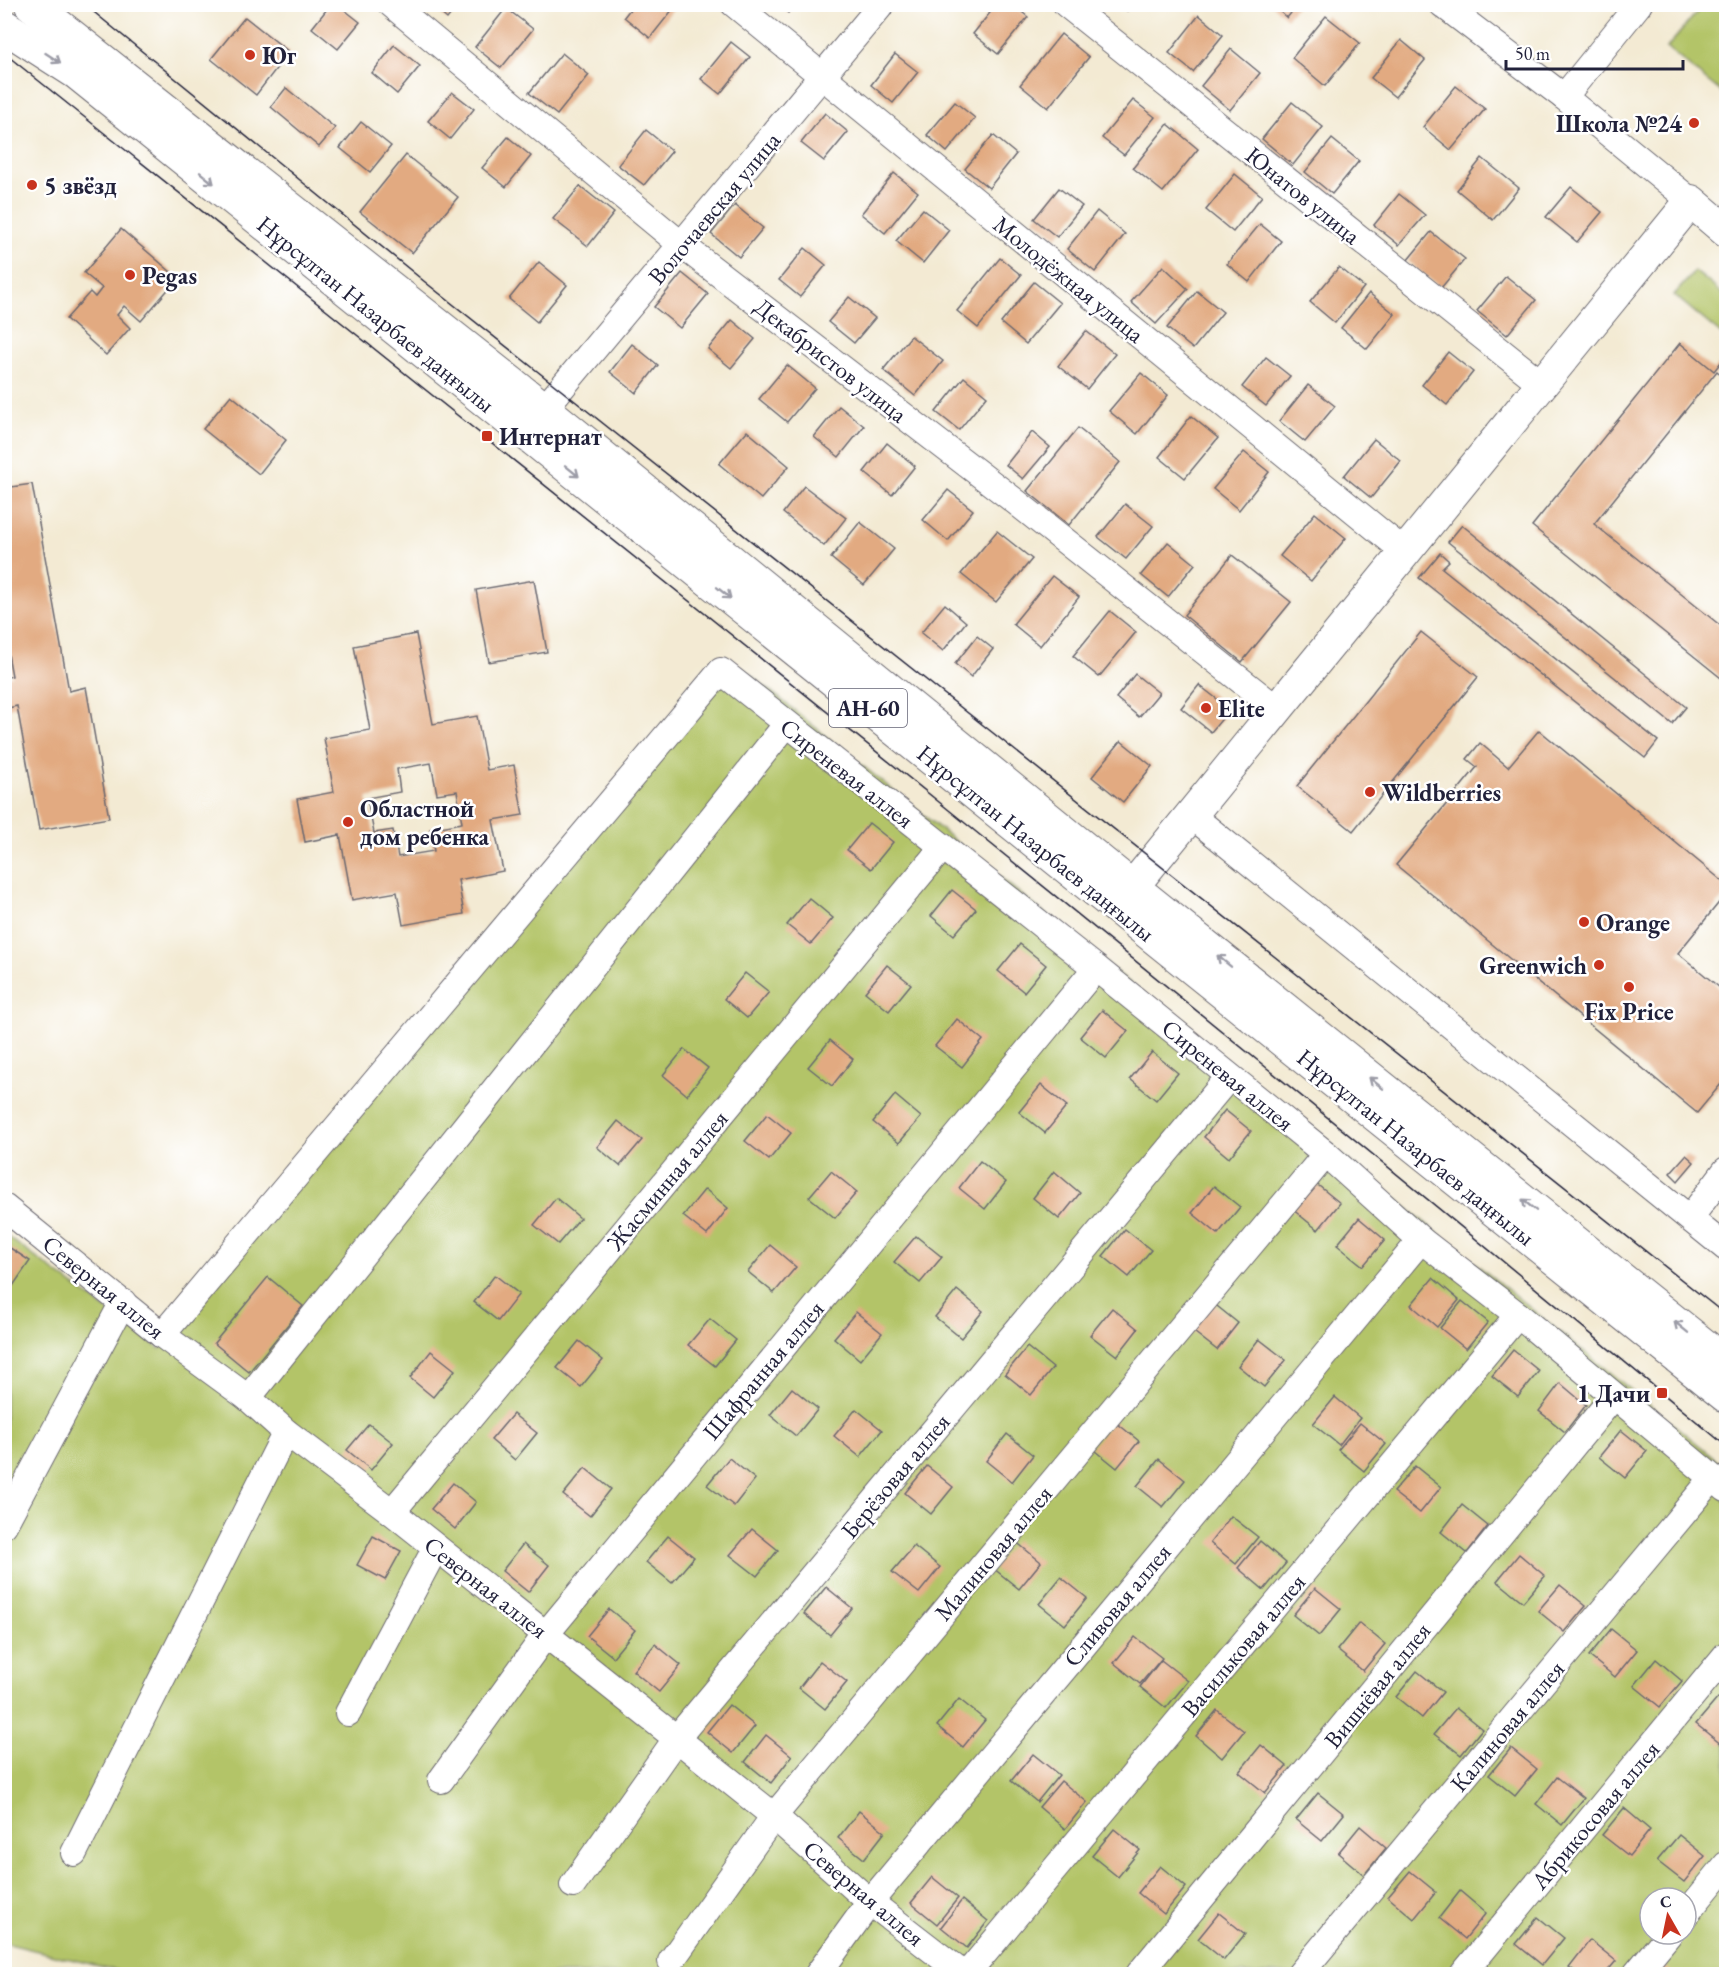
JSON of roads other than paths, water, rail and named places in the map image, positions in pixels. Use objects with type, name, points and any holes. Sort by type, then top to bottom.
[{"type":"main road","name":"Нұрсұлтан Назарбаев даңғылы","points":[[31,4],[544,409],[1124,897],[1726,1396]]},
{"type":"main road","name":"Нұрсұлтан Назарбаев даңғылы","points":[[4,26],[77,73],[1124,897],[1726,1363]]},
{"type":"street","name":"Декабристов улица","points":[[391,4],[683,246],[1016,502],[1277,709]]},
{"type":"street","name":"Молодёжная улица","points":[[734,4],[1405,552]]},
{"type":"street","name":"Волочаевская улица","points":[[544,409],[683,246],[882,4]]},
{"type":"street","name":"Юнатов улица","points":[[1066,4],[1542,384]]},
{"type":"street","points":[[1442,4],[1564,97],[1726,231]]},
{"type":"street","points":[[1564,97],[1639,4]]},
{"type":"street","points":[[1124,897],[1691,201]]},
{"type":"street","name":"Сиреневая аллея","points":[[162,1335],[721,671],[786,725],[1096,968],[1326,1154],[1421,1240],[1518,1315],[1720,1484]]},
{"type":"street","points":[[249,1398],[786,725]]},
{"type":"street","points":[[1191,815],[1726,1248]]},
{"type":"street","name":"Жасминная аллея","points":[[392,1512],[942,848]]},
{"type":"street","name":"Шафранная аллея","points":[[441,1780],[546,1634],[1096,968]]},
{"type":"street","name":"Берёзовая аллея","points":[[573,1885],[676,1739],[1229,1077]]},
{"type":"street","name":"Малиновая аллея","points":[[671,1961],[774,1816],[1326,1154]]},
{"type":"street","points":[[1690,1218],[1726,1170]]},
{"type":"street","name":"Северная аллея","points":[[4,1207],[162,1335],[249,1398],[286,1432],[392,1512],[774,1816],[870,1902],[963,1974]]},
{"type":"street","name":"Сливовая аллея","points":[[818,1974],[870,1902],[1421,1240]]},
{"type":"street","points":[[4,1526],[123,1302]]},
{"type":"street","name":"Васильковая аллея","points":[[968,1974],[1518,1315]]},
{"type":"street","name":"Вишнёвая аллея","points":[[1139,1974],[1614,1396]]},
{"type":"street","points":[[74,1853],[286,1432]]},
{"type":"street","name":"Калиновая аллея","points":[[1300,1974],[1720,1484]]},
{"type":"street","points":[[348,1713],[435,1548]]},
{"type":"street","name":"Абрикосовая аллея","points":[[1463,1974],[1726,1655]]},
{"type":"street","points":[[1698,1899],[1726,1865]]},
{"type":"street","points":[[1636,1974],[1659,1946]]},
{"type":"tram line","points":[[84,4],[425,282],[1726,1315]]},
{"type":"tram line","points":[[4,53],[1084,919],[1726,1446]]},
{"type":"place","name":"Юг","points":[[250,55]]},
{"type":"place","name":"Школа №24","points":[[1694,123]]},
{"type":"place","name":"5 звёзд","points":[[32,185]]},
{"type":"place","name":"Pegas","points":[[130,275]]},
{"type":"place","name":"Интернат","points":[[487,436]]},
{"type":"place","name":"Elite","points":[[1206,708]]},
{"type":"place","name":"Wildberries","points":[[1370,792]]},
{"type":"place","name":"Областной дом ребенка","points":[[348,822]]},
{"type":"place","name":"Orange","points":[[1584,922]]},
{"type":"place","name":"Greenwich","points":[[1599,965]]},
{"type":"place","name":"Fix Price","points":[[1629,987]]},
{"type":"place","name":"1 Дачи","points":[[1662,1393]]}]
